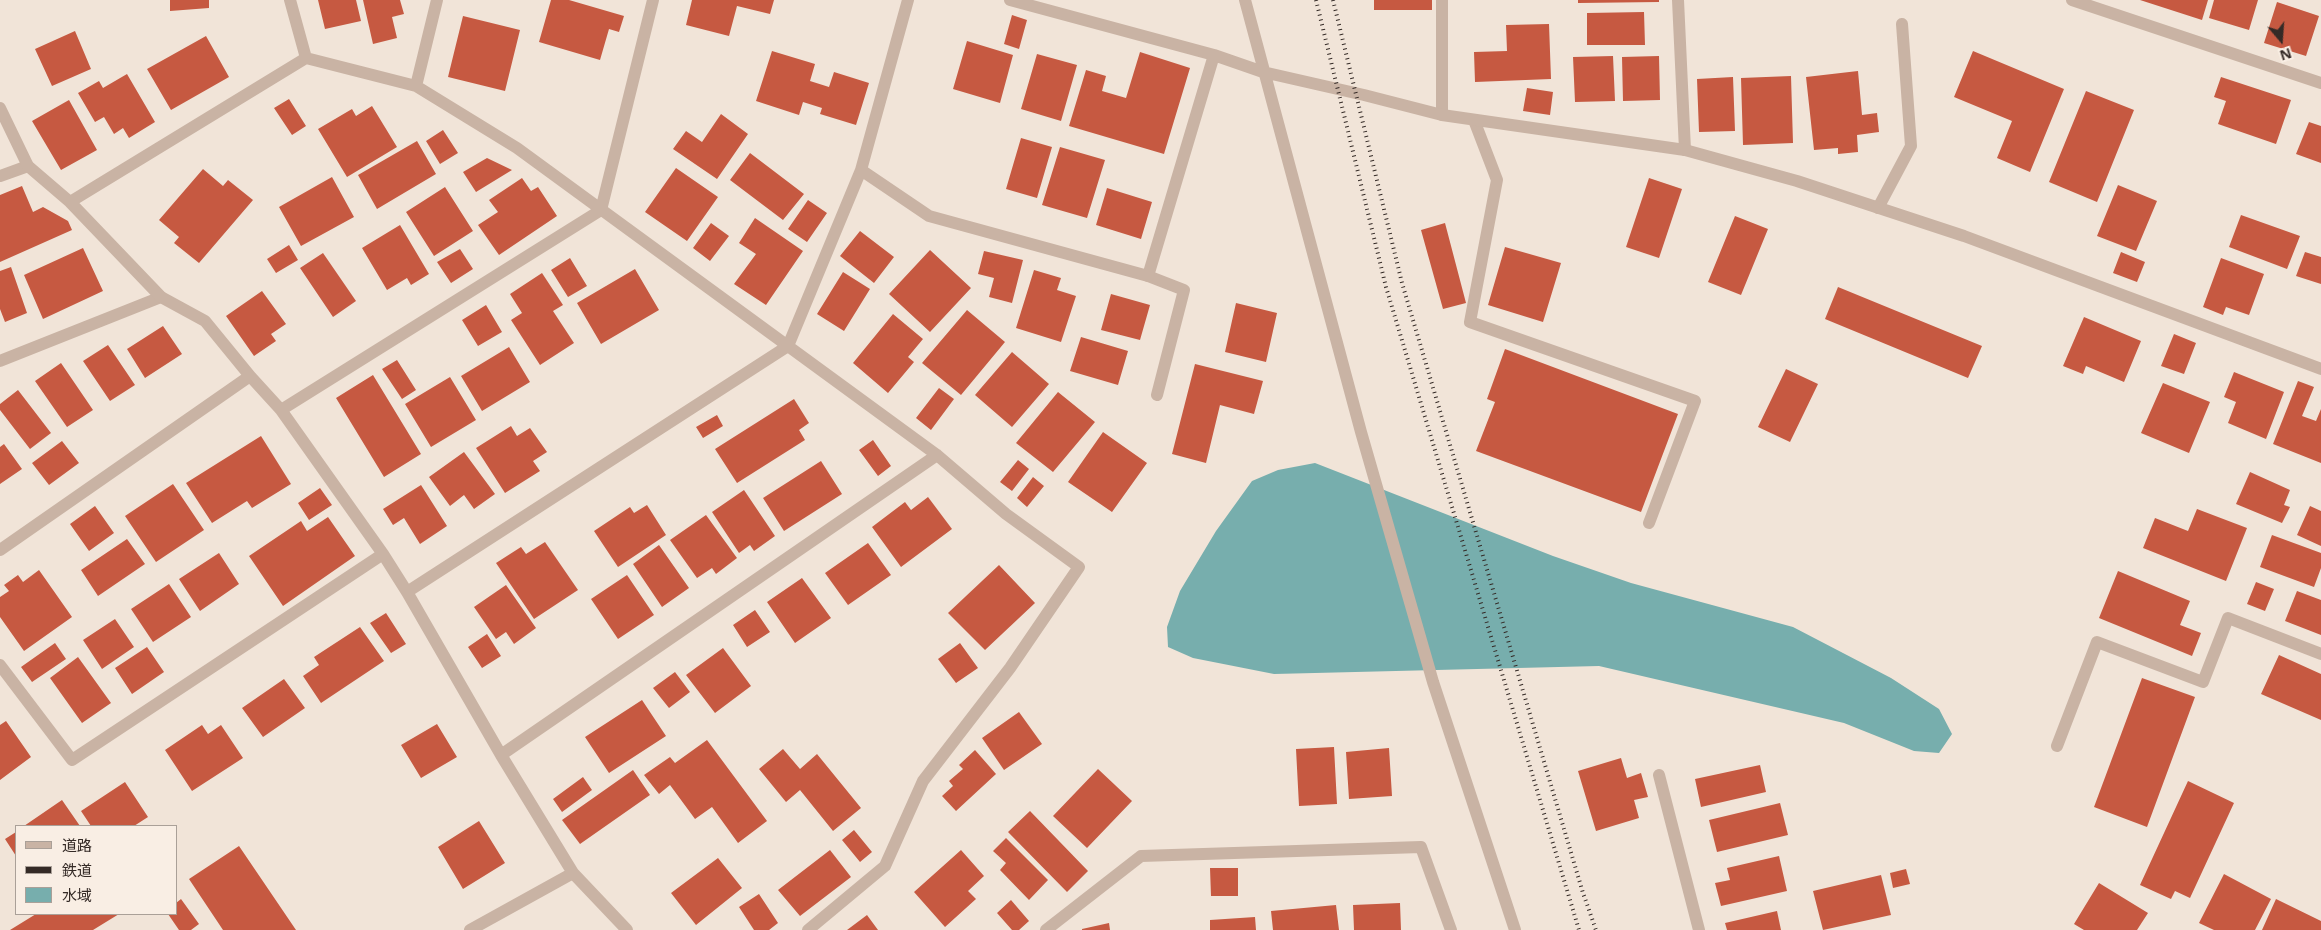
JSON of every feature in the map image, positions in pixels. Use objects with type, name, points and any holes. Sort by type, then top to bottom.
[{"type":"street","points":[[290,0],[306,58]]},
{"type":"street","points":[[416,86],[437,0]]},
{"type":"street","points":[[281,410],[601,210],[653,0]]},
{"type":"street","points":[[407,592],[788,346],[861,170],[908,0]]},
{"type":"street","points":[[1010,0],[1214,55],[1263,72],[1364,95],[1442,116],[1685,150],[1797,181],[1992,246],[2321,369]]},
{"type":"street","points":[[1245,0],[1361,432],[1433,682],[1515,930]]},
{"type":"street","points":[[1442,0],[1442,116]]},
{"type":"street","points":[[1678,0],[1685,150]]},
{"type":"street","points":[[2072,0],[2321,83]]},
{"type":"street","points":[[1878,208],[1910,146],[1902,24]]},
{"type":"street","points":[[1148,276],[1214,55]]},
{"type":"street","points":[[70,202],[306,58],[416,86],[517,148],[937,455],[1006,514],[1079,567],[1010,668],[923,781],[886,866],[808,930]]},
{"type":"street","points":[[0,108],[28,166],[70,202],[161,297],[205,321],[281,410],[383,554],[407,592],[501,755],[573,873],[627,930]]},
{"type":"street","points":[[1474,120],[1497,180],[1470,322],[1695,401],[1649,523]]},
{"type":"street","points":[[0,176],[28,166]]},
{"type":"street","points":[[861,170],[929,216],[1148,276],[1184,290],[1157,395]]},
{"type":"street","points":[[0,361],[161,297]]},
{"type":"street","points":[[0,550],[250,376]]},
{"type":"street","points":[[501,755],[937,455]]},
{"type":"street","points":[[0,665],[72,760],[383,554]]},
{"type":"street","points":[[2057,746],[2097,642],[2203,682],[2228,618],[2321,654]]},
{"type":"street","points":[[1659,775],[1699,930]]},
{"type":"street","points":[[1046,930],[1141,856],[1421,846],[1451,930]]},
{"type":"street","points":[[470,930],[573,873]]},
{"type":"water","points":[[1315,463],[1553,556],[1631,583],[1793,627],[1891,678],[1939,709],[1952,734],[1939,753],[1914,751],[1844,723],[1599,666],[1274,674],[1193,658],[1168,647],[1167,627],[1180,591],[1216,531],[1252,481],[1278,470]]},
{"type":"building","points":[[170,0],[209,0],[209,8],[170,11]]},
{"type":"building","points":[[318,0],[356,0],[361,21],[325,29]]},
{"type":"building","points":[[363,0],[400,0],[404,14],[392,17],[397,38],[373,44]]},
{"type":"building","points":[[551,0],[569,0],[624,16],[619,32],[609,29],[600,60],[539,42]]},
{"type":"building","points":[[692,0],[774,0],[770,14],[737,6],[729,36],[686,25]]},
{"type":"building","points":[[1374,0],[1432,0],[1432,10],[1374,10]]},
{"type":"building","points":[[1578,0],[1659,0],[1659,2],[1578,3]]},
{"type":"building","points":[[2140,0],[2208,0],[2202,20]]},
{"type":"building","points":[[2214,0],[2258,0],[2249,30],[2209,18]]},
{"type":"building","points":[[2277,2],[2319,16],[2306,56],[2264,43]]},
{"type":"building","points":[[1644,12],[1645,45],[1587,45],[1587,13]]},
{"type":"building","points":[[1012,15],[1027,20],[1019,49],[1004,44]]},
{"type":"building","points":[[463,16],[520,30],[505,91],[448,77]]},
{"type":"building","points":[[1549,24],[1551,79],[1475,82],[1474,52],[1507,51],[1506,25]]},
{"type":"building","points":[[75,31],[91,69],[52,86],[35,49]]},
{"type":"building","points":[[206,36],[229,77],[171,110],[147,69]]},
{"type":"building","points":[[967,41],[1013,55],[1000,103],[953,89]]},
{"type":"building","points":[[772,51],[815,64],[810,81],[829,87],[834,72],[869,83],[856,125],[820,114],[822,108],[803,102],[799,115],[756,101]]},
{"type":"building","points":[[1973,51],[2064,89],[2030,172],[1997,158],[2012,121],[1954,97]]},
{"type":"building","points":[[1140,52],[1190,68],[1164,154],[1069,126],[1086,70],[1106,76],[1102,91],[1126,98]]},
{"type":"building","points":[[1037,54],[1077,65],[1061,121],[1021,109]]},
{"type":"building","points":[[1613,56],[1615,101],[1575,102],[1573,57]]},
{"type":"building","points":[[1659,56],[1660,100],[1623,101],[1622,57]]},
{"type":"building","points":[[1858,71],[1862,115],[1877,113],[1879,132],[1857,135],[1858,152],[1838,154],[1838,148],[1814,150],[1806,77]]},
{"type":"building","points":[[127,74],[155,122],[129,138],[123,128],[114,134],[104,117],[95,122],[78,93],[99,81],[103,88]]},
{"type":"building","points":[[1791,76],[1793,143],[1743,145],[1741,78]]},
{"type":"building","points":[[1733,77],[1735,131],[1699,132],[1697,79]]},
{"type":"building","points":[[2221,77],[2291,100],[2276,144],[2218,124],[2226,101],[2214,97]]},
{"type":"building","points":[[1527,88],[1553,92],[1550,115],[1523,111]]},
{"type":"building","points":[[2086,91],[2134,110],[2097,202],[2049,182]]},
{"type":"building","points":[[289,99],[306,126],[292,135],[274,108]]},
{"type":"building","points":[[69,100],[97,150],[61,170],[32,121]]},
{"type":"building","points":[[372,106],[397,147],[347,177],[318,129],[352,109],[356,116]]},
{"type":"building","points":[[721,114],[748,134],[717,179],[673,149],[686,131],[702,142]]},
{"type":"building","points":[[2309,122],[2321,126],[2321,163],[2296,154]]},
{"type":"building","points":[[443,130],[458,153],[440,164],[426,141]]},
{"type":"building","points":[[1021,138],[1052,147],[1037,198],[1006,189]]},
{"type":"building","points":[[417,141],[436,174],[377,209],[358,175]]},
{"type":"building","points":[[1060,147],[1105,160],[1087,218],[1042,205]]},
{"type":"building","points":[[750,153],[804,194],[783,220],[730,180]]},
{"type":"building","points":[[487,158],[512,170],[476,192],[463,172]]},
{"type":"building","points":[[676,168],[718,197],[687,241],[645,212]]},
{"type":"building","points":[[203,169],[223,186],[228,180],[253,200],[199,263],[174,243],[179,237],[159,220]]},
{"type":"building","points":[[332,177],[354,217],[301,246],[279,207]]},
{"type":"building","points":[[522,178],[531,191],[538,187],[557,216],[499,255],[478,225],[498,212],[489,200]]},
{"type":"building","points":[[1649,178],[1682,189],[1659,258],[1626,247]]},
{"type":"building","points":[[2118,185],[2157,201],[2136,251],[2097,236]]},
{"type":"building","points":[[22,186],[33,212],[43,207],[68,221],[72,230],[0,262],[0,195]]},
{"type":"building","points":[[445,187],[473,231],[434,256],[406,212]]},
{"type":"building","points":[[1107,188],[1152,202],[1141,239],[1096,225]]},
{"type":"building","points":[[808,200],[827,213],[807,242],[788,229]]},
{"type":"building","points":[[2241,215],[2300,236],[2287,269],[2229,247]]},
{"type":"building","points":[[1735,216],[1768,229],[1741,295],[1708,282]]},
{"type":"building","points":[[755,218],[803,251],[766,305],[734,284],[756,254],[739,243]]},
{"type":"building","points":[[711,223],[729,236],[710,261],[693,248]]},
{"type":"building","points":[[1445,223],[1466,303],[1443,309],[1421,230]]},
{"type":"building","points":[[400,225],[429,274],[411,285],[407,278],[387,290],[362,248]]},
{"type":"building","points":[[860,231],[894,257],[874,283],[840,256]]},
{"type":"building","points":[[289,245],[298,260],[276,273],[267,259]]},
{"type":"building","points":[[1505,247],[1561,263],[1543,322],[1488,305]]},
{"type":"building","points":[[83,248],[103,291],[43,319],[24,275]]},
{"type":"building","points":[[460,249],[473,269],[451,283],[437,262]]},
{"type":"building","points":[[930,250],[971,288],[930,332],[889,294]]},
{"type":"building","points":[[984,251],[1023,260],[1012,303],[989,297],[994,278],[978,274]]},
{"type":"building","points":[[2121,252],[2145,262],[2137,282],[2113,273]]},
{"type":"building","points":[[2305,252],[2321,257],[2321,284],[2296,276]]},
{"type":"building","points":[[323,253],[356,301],[333,317],[300,268]]},
{"type":"building","points":[[570,258],[587,286],[568,297],[551,270]]},
{"type":"building","points":[[2221,258],[2264,274],[2249,315],[2226,307],[2223,315],[2203,307]]},
{"type":"building","points":[[11,267],[27,313],[5,322],[0,309],[0,271]]},
{"type":"building","points":[[635,269],[659,310],[601,344],[577,303]]},
{"type":"building","points":[[1034,270],[1061,278],[1057,290],[1076,296],[1061,342],[1016,328]]},
{"type":"building","points":[[843,272],[870,289],[844,331],[817,314]]},
{"type":"building","points":[[542,273],[563,305],[553,311],[574,343],[540,365],[511,320],[522,313],[510,294]]},
{"type":"building","points":[[1838,287],[1982,346],[1968,378],[1825,319]]},
{"type":"building","points":[[262,291],[286,324],[271,334],[276,341],[254,356],[226,316]]},
{"type":"building","points":[[1111,294],[1150,305],[1140,340],[1101,330]]},
{"type":"building","points":[[1236,303],[1277,313],[1266,362],[1225,352]]},
{"type":"building","points":[[486,305],[502,332],[478,346],[462,320]]},
{"type":"building","points":[[967,310],[1005,342],[961,395],[922,363]]},
{"type":"building","points":[[893,314],[923,339],[908,357],[914,362],[888,393],[853,363]]},
{"type":"building","points":[[2084,317],[2141,341],[2124,382],[2086,366],[2083,374],[2063,366]]},
{"type":"building","points":[[163,326],[182,354],[145,378],[127,349]]},
{"type":"building","points":[[2174,334],[2196,343],[2184,374],[2161,366]]},
{"type":"building","points":[[1081,337],[1128,351],[1118,385],[1070,371]]},
{"type":"building","points":[[108,345],[135,385],[110,401],[83,361]]},
{"type":"building","points":[[509,347],[530,382],[482,411],[461,376]]},
{"type":"building","points":[[1505,349],[1678,414],[1641,512],[1476,451],[1495,402],[1487,399]]},
{"type":"building","points":[[1012,352],[1049,384],[1012,427],[975,395]]},
{"type":"building","points":[[397,360],[416,390],[402,399],[382,369]]},
{"type":"building","points":[[61,363],[93,410],[67,427],[35,381]]},
{"type":"building","points":[[1195,364],[1263,381],[1254,414],[1220,405],[1206,463],[1172,454]]},
{"type":"building","points":[[1786,369],[1818,384],[1790,442],[1758,427]]},
{"type":"building","points":[[2234,372],[2284,392],[2266,439],[2228,423],[2236,402],[2224,397]]},
{"type":"building","points":[[373,375],[421,454],[384,477],[336,398]]},
{"type":"building","points":[[450,377],[476,420],[431,447],[405,404]]},
{"type":"building","points":[[2298,381],[2314,387],[2302,416],[2316,421],[2321,409],[2321,463],[2273,444]]},
{"type":"building","points":[[2163,383],[2210,402],[2189,453],[2141,433]]},
{"type":"building","points":[[939,388],[954,399],[931,430],[916,418]]},
{"type":"building","points":[[18,390],[51,433],[30,449],[0,410],[0,404]]},
{"type":"building","points":[[1058,392],[1095,422],[1053,472],[1016,443]]},
{"type":"building","points":[[794,399],[809,423],[799,430],[805,440],[737,483],[715,449]]},
{"type":"building","points":[[717,415],[723,426],[703,438],[696,427]]},
{"type":"building","points":[[511,426],[517,436],[530,428],[547,452],[533,461],[540,471],[505,493],[476,448]]},
{"type":"building","points":[[1103,432],[1147,463],[1112,512],[1068,482]]},
{"type":"building","points":[[261,436],[291,484],[252,508],[247,501],[212,523],[186,483]]},
{"type":"building","points":[[873,440],[891,466],[878,476],[859,450]]},
{"type":"building","points":[[62,441],[79,463],[49,485],[32,463]]},
{"type":"building","points":[[4,444],[22,469],[0,484],[0,447]]},
{"type":"building","points":[[464,452],[495,494],[474,509],[464,495],[450,506],[429,477]]},
{"type":"building","points":[[1018,460],[1029,469],[1012,491],[1000,482]]},
{"type":"building","points":[[821,461],[842,494],[784,531],[763,498]]},
{"type":"building","points":[[2250,472],[2290,490],[2284,505],[2290,507],[2282,523],[2236,504]]},
{"type":"building","points":[[1033,477],[1044,486],[1027,507],[1017,498]]},
{"type":"building","points":[[173,484],[204,530],[156,562],[125,516]]},
{"type":"building","points":[[421,485],[447,526],[420,544],[404,518],[393,525],[383,509]]},
{"type":"building","points":[[320,488],[332,505],[309,520],[298,503]]},
{"type":"building","points":[[744,490],[775,536],[754,551],[750,545],[739,553],[712,512]]},
{"type":"building","points":[[928,497],[952,529],[901,567],[872,527],[905,502],[911,510]]},
{"type":"building","points":[[647,505],[666,535],[618,567],[594,531],[630,507],[634,513]]},
{"type":"building","points":[[95,506],[114,533],[89,551],[70,524]]},
{"type":"building","points":[[2310,506],[2321,511],[2321,546],[2297,535]]},
{"type":"building","points":[[2197,509],[2247,528],[2226,581],[2143,548],[2155,518],[2188,531]]},
{"type":"building","points":[[706,515],[737,558],[716,574],[712,568],[697,578],[670,540]]},
{"type":"building","points":[[328,517],[355,556],[283,606],[249,556],[301,521],[307,531]]},
{"type":"building","points":[[2272,535],[2321,553],[2321,568],[2314,587],[2260,567]]},
{"type":"building","points":[[127,539],[145,564],[98,596],[81,570]]},
{"type":"building","points":[[545,542],[578,590],[534,619],[496,563],[521,547],[526,554]]},
{"type":"building","points":[[868,543],[891,575],[848,605],[825,573]]},
{"type":"building","points":[[659,545],[689,588],[662,607],[633,564]]},
{"type":"building","points":[[219,553],[239,584],[200,611],[179,579]]},
{"type":"building","points":[[999,565],[1035,603],[985,650],[948,613]]},
{"type":"building","points":[[39,570],[72,617],[24,651],[0,617],[0,597],[9,591],[4,585],[18,575],[23,582]]},
{"type":"building","points":[[2118,571],[2190,601],[2180,625],[2201,633],[2192,656],[2099,618]]},
{"type":"building","points":[[627,575],[654,615],[618,639],[591,599]]},
{"type":"building","points":[[802,578],[831,618],[795,643],[767,602]]},
{"type":"building","points":[[2256,582],[2274,589],[2265,611],[2247,604]]},
{"type":"building","points":[[169,584],[191,617],[153,642],[131,609]]},
{"type":"building","points":[[506,585],[536,628],[514,644],[506,632],[496,639],[474,607]]},
{"type":"building","points":[[2297,591],[2321,600],[2321,635],[2285,621]]},
{"type":"building","points":[[755,610],[770,632],[747,647],[733,625]]},
{"type":"building","points":[[386,613],[406,644],[391,653],[370,623]]},
{"type":"building","points":[[115,619],[134,647],[102,669],[83,640]]},
{"type":"building","points":[[360,627],[384,661],[321,703],[303,676],[319,665],[314,657]]},
{"type":"building","points":[[487,634],[501,656],[482,668],[468,647]]},
{"type":"building","points":[[55,643],[66,659],[32,682],[21,667]]},
{"type":"building","points":[[960,643],[978,668],[956,683],[938,659]]},
{"type":"building","points":[[147,647],[164,672],[132,694],[115,668]]},
{"type":"building","points":[[723,648],[751,686],[715,713],[686,675]]},
{"type":"building","points":[[2279,655],[2321,674],[2321,720],[2261,694]]},
{"type":"building","points":[[78,657],[111,703],[82,723],[50,678]]},
{"type":"building","points":[[675,672],[690,692],[669,708],[653,688]]},
{"type":"building","points":[[2142,678],[2195,697],[2147,827],[2094,807]]},
{"type":"building","points":[[284,679],[305,708],[263,737],[242,708]]},
{"type":"building","points":[[642,700],[666,736],[609,773],[585,737]]},
{"type":"building","points":[[1019,712],[1042,744],[1004,770],[982,738]]},
{"type":"building","points":[[6,721],[31,757],[0,780],[0,725]]},
{"type":"building","points":[[437,724],[457,757],[421,778],[401,745]]},
{"type":"building","points":[[202,725],[208,734],[221,725],[243,758],[192,791],[165,750]]},
{"type":"building","points":[[707,740],[767,821],[738,843],[712,807],[695,819],[670,785],[659,794],[644,775],[670,757],[675,763]]},
{"type":"building","points":[[1334,747],[1337,804],[1299,806],[1296,749]]},
{"type":"building","points":[[1389,748],[1392,796],[1349,799],[1346,752]]},
{"type":"building","points":[[783,749],[800,769],[817,754],[861,808],[833,831],[800,790],[786,802],[759,769]]},
{"type":"building","points":[[975,750],[996,774],[956,811],[942,796],[953,786],[949,781],[963,769],[959,765]]},
{"type":"building","points":[[1621,758],[1627,778],[1641,773],[1648,797],[1634,800],[1639,818],[1596,831],[1578,771]]},
{"type":"building","points":[[1760,765],[1766,792],[1701,807],[1695,779]]},
{"type":"building","points":[[1098,769],[1132,801],[1087,848],[1053,816]]},
{"type":"building","points":[[633,770],[650,795],[580,844],[562,820]]},
{"type":"building","points":[[583,777],[592,790],[562,812],[553,799]]},
{"type":"building","points":[[2188,781],[2234,803],[2190,898],[2175,891],[2171,899],[2140,885]]},
{"type":"building","points":[[125,782],[148,817],[136,825],[90,825],[81,811]]},
{"type":"building","points":[[62,800],[79,825],[25,825]]},
{"type":"building","points":[[1780,803],[1788,835],[1717,852],[1709,820]]},
{"type":"building","points":[[1030,811],[1088,871],[1067,892],[1008,832]]},
{"type":"building","points":[[479,821],[505,863],[463,889],[438,847]]},
{"type":"building","points":[[854,830],[872,852],[860,862],[842,840]]},
{"type":"building","points":[[15,833],[15,854],[5,839]]},
{"type":"building","points":[[1006,838],[1048,880],[1029,900],[1000,870],[1006,863],[993,851]]},
{"type":"building","points":[[239,846],[296,930],[223,930],[189,879]]},
{"type":"building","points":[[830,850],[851,877],[800,916],[778,890]]},
{"type":"building","points":[[961,850],[984,876],[968,891],[976,899],[945,927],[914,892]]},
{"type":"building","points":[[1779,856],[1787,891],[1721,906],[1715,883],[1730,880],[1727,868]]},
{"type":"building","points":[[718,858],[742,888],[696,925],[671,893]]},
{"type":"building","points":[[1210,868],[1238,868],[1238,896],[1211,896]]},
{"type":"building","points":[[1906,869],[1910,884],[1893,888],[1890,873]]},
{"type":"building","points":[[2224,874],[2271,899],[2255,930],[2214,930],[2199,923]]},
{"type":"building","points":[[1881,875],[1891,915],[1823,930],[1813,891]]},
{"type":"building","points":[[2099,883],[2148,913],[2137,930],[2084,930],[2074,924]]},
{"type":"building","points":[[759,894],[778,923],[769,930],[754,930],[739,907]]},
{"type":"building","points":[[181,899],[199,924],[191,930],[179,930],[169,915],[178,915],[178,901]]},
{"type":"building","points":[[2276,899],[2321,921],[2321,930],[2262,930]]},
{"type":"building","points":[[1011,900],[1029,921],[1019,930],[1012,930],[997,913]]},
{"type":"building","points":[[1400,903],[1401,930],[1354,930],[1353,905]]},
{"type":"building","points":[[1336,905],[1339,930],[1273,930],[1271,911]]},
{"type":"building","points":[[1777,911],[1781,930],[1727,930],[1725,923]]},
{"type":"building","points":[[34,915],[117,915],[93,930],[10,930]]},
{"type":"building","points":[[867,915],[878,930],[847,930]]},
{"type":"building","points":[[1255,917],[1256,930],[1210,930],[1210,920]]},
{"type":"building","points":[[1109,923],[1110,930],[1082,930],[1082,929]]},
{"type":"railway","points":[[1316,0],[1386,287],[1579,930]]},
{"type":"railway","points":[[1333,0],[1402,283],[1583,893],[1596,930]]}]
